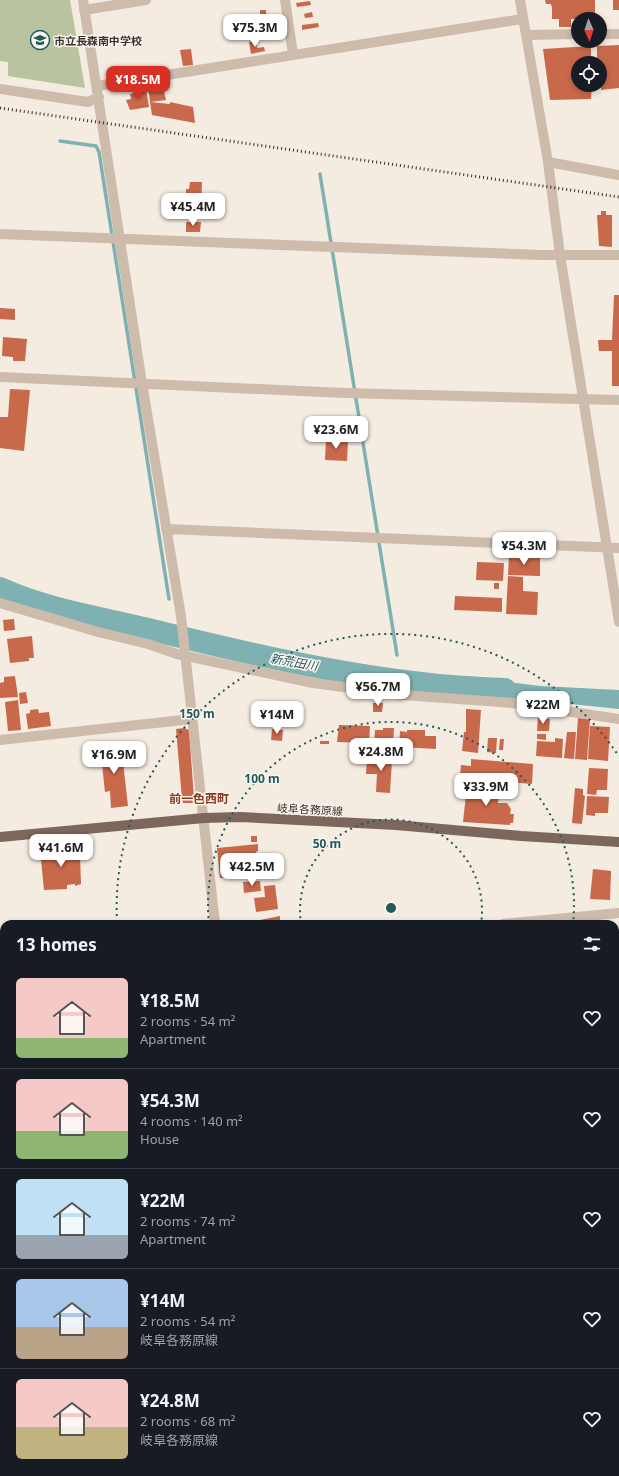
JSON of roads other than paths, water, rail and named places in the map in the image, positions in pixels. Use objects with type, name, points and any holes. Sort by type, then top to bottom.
[{"type":"main road","name":"岐阜各務原線","points":[[0,837],[204,818],[240,817],[396,825],[521,836],[619,842]]},
{"type":"street","points":[[146,0],[84,5],[142,383],[182,625],[215,920]]},
{"type":"street","points":[[285,0],[293,54]]},
{"type":"street","points":[[520,0],[522,19],[548,162],[560,254],[619,622]]},
{"type":"street","points":[[97,86],[522,19]]},
{"type":"street","points":[[526,35],[571,34]]},
{"type":"street","points":[[607,34],[619,34]]},
{"type":"street","points":[[0,89],[88,102],[99,97]]},
{"type":"street","points":[[548,162],[619,175]]},
{"type":"street","points":[[0,234],[619,255]]},
{"type":"street","points":[[0,377],[344,393],[619,400]]},
{"type":"street","points":[[166,529],[619,548]]},
{"type":"street","points":[[0,603],[98,632],[313,683],[403,695],[512,703],[619,719]]},
{"type":"street","points":[[0,740],[192,719]]},
{"type":"street","points":[[542,920],[619,912]]},
{"type":"water","points":[[475,678],[541,686],[619,690],[619,709],[474,694]]},
{"type":"waterway","points":[[60,141],[96,146],[99,152],[169,599]]},
{"type":"waterway","points":[[320,174],[397,655]]},
{"type":"waterway","name":"新荒田川","points":[[0,588],[36,602],[73,612],[288,661],[394,680],[449,686],[505,689]]},
{"type":"railway","points":[[0,108],[619,197]]},
{"type":"place","name":"市立長森南中学校","points":[[40,40]]},
{"type":"district","name":"前一色西町","points":[[199,798]]}]
